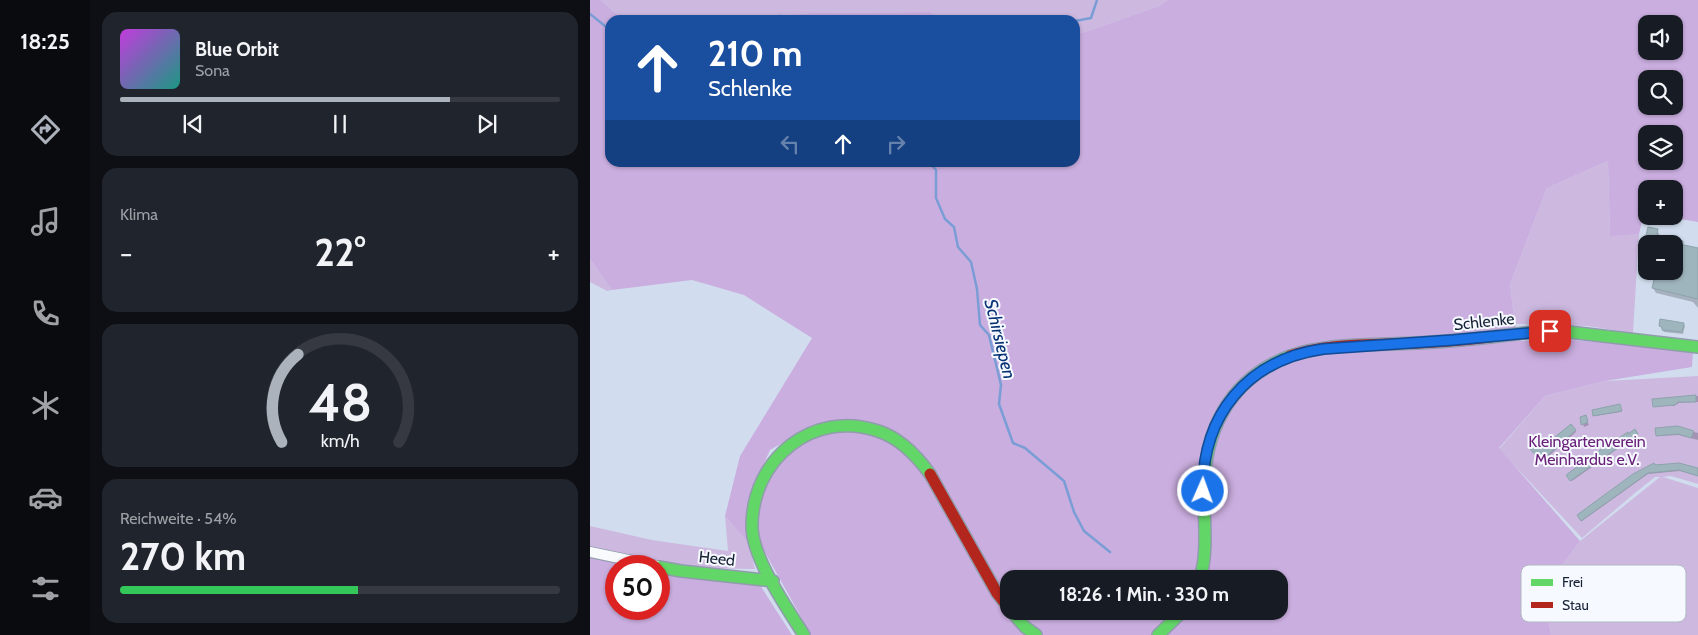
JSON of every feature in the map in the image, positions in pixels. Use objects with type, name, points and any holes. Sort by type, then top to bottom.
[{"type":"main road","name":"Schlenke","points":[[1202,570],[1205,557],[1203,477],[1207,448],[1218,420],[1234,396],[1261,371],[1280,360],[1323,349],[1550,331],[1596,334],[1698,348]]},
{"type":"main road","points":[[804,635],[760,558],[753,529],[754,500],[764,472],[794,440],[821,428],[836,425],[865,427],[886,434],[905,446],[916,456],[935,483],[1000,596]]},
{"type":"main road","name":"Heed","points":[[670,569],[773,581]]},
{"type":"main road","points":[[1019,620],[1036,635]]},
{"type":"main road","points":[[1158,635],[1175,620]]},
{"type":"street","name":"Heed","points":[[590,552],[605,555]]},
{"type":"green space","points":[[601,0],[1168,0],[1159,6],[1082,33],[1080,33],[1080,15],[935,15],[930,12],[780,15],[618,15]]},
{"type":"green space","points":[[1608,161],[1610,235],[1639,234],[1633,333],[1587,326],[1515,324],[1510,284],[1547,188]]},
{"type":"green space","points":[[590,259],[612,290],[607,291],[590,282]]},
{"type":"green space","name":"Kleingartenverein Meinhardus e.V.","points":[[1698,376],[1698,484],[1671,476],[1663,477],[1698,488],[1698,635],[1551,635],[1549,622],[1686,622],[1686,565],[1562,565],[1580,541],[1660,477],[1655,477],[1582,538],[1499,449],[1545,396],[1605,381]]},
{"type":"green space","points":[[725,516],[749,544],[755,569],[681,568],[670,566],[670,555],[615,555],[590,550],[590,526],[652,540],[728,551]]},
{"type":"shaded area","points":[[590,0],[601,0],[618,15],[605,15],[605,167],[1080,167],[1080,33],[1159,6],[1168,0],[1698,0],[1698,222],[1683,219],[1683,180],[1638,180],[1638,225],[1641,225],[1639,234],[1610,236],[1608,161],[1547,188],[1510,284],[1515,324],[1521,341],[1552,338],[1693,351],[1692,367],[1605,381],[1545,396],[1499,448],[1580,541],[1562,565],[1521,565],[1521,622],[1549,622],[1551,635],[811,635],[757,538],[755,521],[765,478],[803,431],[770,450],[752,491],[749,544],[725,516],[740,456],[812,338],[744,295],[692,280],[612,290],[590,259]]},
{"type":"shaded area","points":[[930,12],[935,15],[780,15]]},
{"type":"shaded area","points":[[590,554],[605,557],[605,620],[670,620],[670,571],[760,585],[792,635],[590,635]]},
{"type":"building","points":[[1648,227],[1658,229],[1657,235],[1646,235]]},
{"type":"building","points":[[1683,245],[1698,248],[1698,299],[1652,288],[1654,280],[1683,280]]},
{"type":"building","points":[[1660,319],[1684,323],[1682,332],[1662,330],[1662,327],[1659,326]]},
{"type":"building","points":[[1696,395],[1696,402],[1678,402],[1675,405],[1653,407],[1652,399]]},
{"type":"building","points":[[1620,404],[1622,411],[1593,416],[1592,410]]},
{"type":"building","points":[[1586,415],[1588,422],[1581,425],[1580,417]]},
{"type":"building","points":[[1571,424],[1576,430],[1541,461],[1530,449],[1541,440],[1545,445]]},
{"type":"building","points":[[1678,426],[1694,431],[1691,438],[1678,434],[1656,436],[1655,428]]},
{"type":"building","points":[[1635,429],[1638,434],[1570,481],[1566,475],[1603,448]]},
{"type":"building","points":[[1654,463],[1655,465],[1679,463],[1698,468],[1698,476],[1679,470],[1648,473],[1581,521],[1577,515],[1633,474]]},
{"type":"waterway","points":[[1080,20],[1091,18],[1097,0]]},
{"type":"waterway","points":[[590,14],[605,26]]},
{"type":"waterway","name":"Schirsiepen","points":[[933,167],[936,170],[936,198],[945,219],[954,227],[958,247],[971,262],[977,289],[980,325],[989,335],[1001,385],[999,404],[1013,443],[1025,448],[1064,481],[1074,512],[1084,531],[1110,552]]},
{"type":"traffic: fast","points":[[1490,337],[1533,332],[1569,332],[1698,347]]},
{"type":"traffic: fast","points":[[1202,570],[1205,548],[1205,472],[1208,450],[1214,430],[1223,411],[1235,394],[1250,379],[1268,366],[1290,356]]},
{"type":"traffic: fast","points":[[804,635],[764,567],[754,539],[752,526],[755,502],[763,480],[775,461],[791,445],[810,434],[831,427],[854,426],[878,431],[894,438],[914,454],[930,474]]},
{"type":"traffic: fast","points":[[670,569],[773,581]]},
{"type":"traffic: fast","points":[[1019,620],[1036,635]]},
{"type":"traffic: fast","points":[[1158,635],[1174,620]]},
{"type":"traffic: jam","points":[[1290,356],[1302,352],[1340,346],[1490,337]]},
{"type":"traffic: jam","points":[[930,474],[1000,597]]},
{"type":"route","points":[[1203,491],[1204,462],[1207,448],[1225,408],[1255,375],[1280,360],[1308,351],[1323,349],[1550,331]]}]
